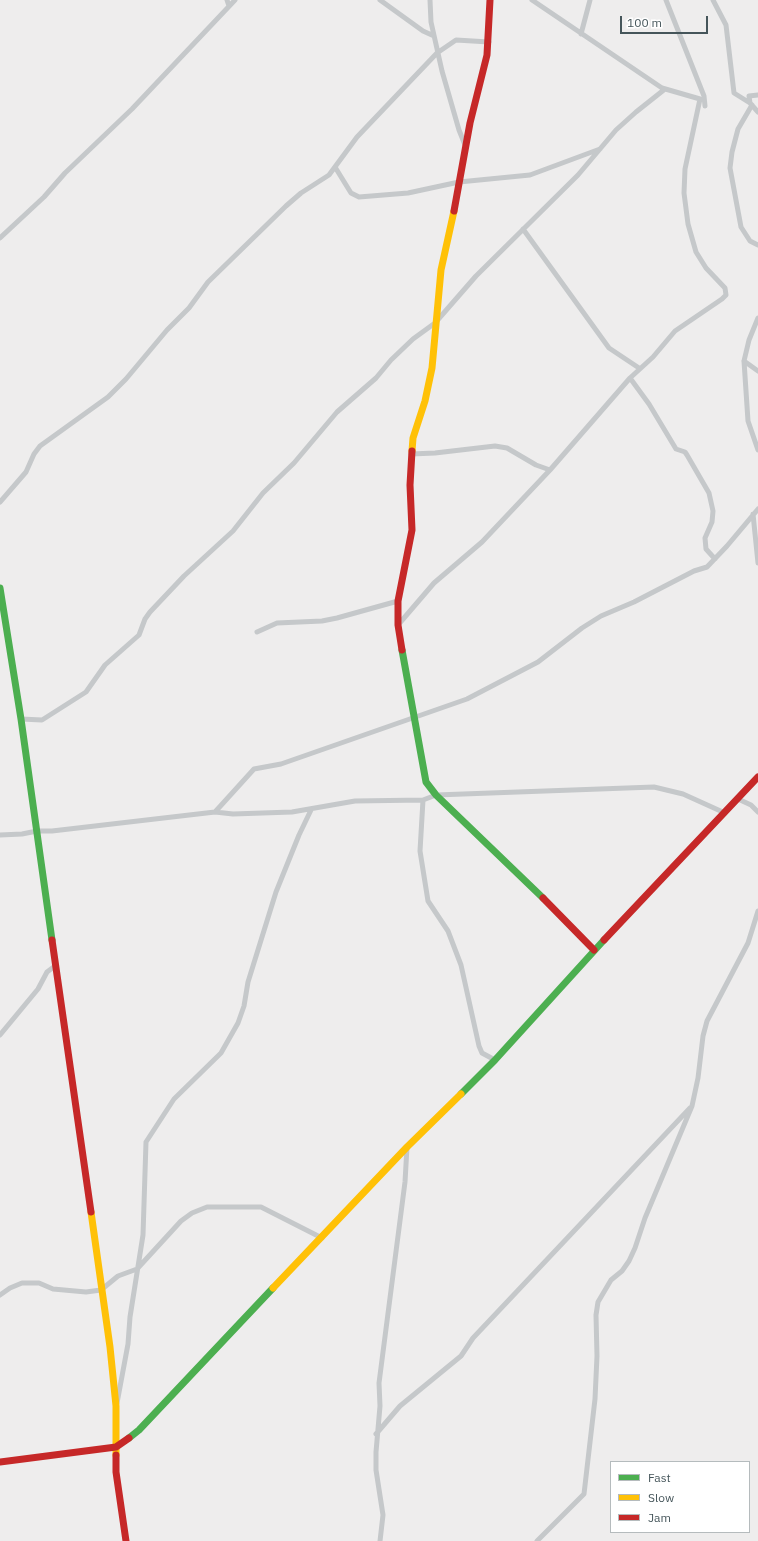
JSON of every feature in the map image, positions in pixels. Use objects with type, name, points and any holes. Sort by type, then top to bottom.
[{"type":"street","points":[[227,0],[229,6]]},
{"type":"street","points":[[0,238],[44,197],[70,169],[132,109],[235,0]]},
{"type":"street","points":[[380,0],[423,31],[434,36]]},
{"type":"street","points":[[430,0],[437,53],[451,105],[465,145]]},
{"type":"street","points":[[490,0],[489,42],[465,145],[441,270],[432,368],[425,402],[414,432],[411,454],[410,485],[412,530],[398,601],[398,625],[413,717],[426,782],[436,795],[565,919],[594,950]]},
{"type":"street","points":[[398,625],[434,583],[482,542],[550,470],[630,378],[639,368],[653,357],[675,331],[722,299],[726,291],[706,268],[696,252],[688,224],[684,193],[684,175],[700,99],[665,89],[532,0]]},
{"type":"street","points":[[581,34],[590,0]]},
{"type":"street","points":[[666,0],[704,96],[705,106]]},
{"type":"street","points":[[713,0],[726,25],[734,93],[751,104],[758,112]]},
{"type":"street","points":[[0,502],[26,472],[34,454],[40,446],[108,397],[126,379],[167,330],[189,308],[208,282],[286,206],[302,193],[322,181],[335,167],[357,137],[437,53],[456,40],[489,42]]},
{"type":"street","points":[[22,719],[42,720],[86,692],[106,665],[138,635],[144,619],[150,612],[184,576],[233,531],[263,493],[294,464],[337,412],[376,378],[391,360],[413,339],[435,323],[476,276],[578,175],[601,148],[636,112],[665,89]]},
{"type":"street","points":[[758,95],[749,96],[751,104],[738,129],[732,152],[730,168],[741,227],[750,241],[758,245]]},
{"type":"street","points":[[335,167],[352,193],[360,197],[408,193],[459,182],[530,175],[601,148]]},
{"type":"street","points":[[523,229],[610,348],[639,368]]},
{"type":"street","points":[[758,318],[749,340],[744,361],[748,421],[758,450]]},
{"type":"street","points":[[744,361],[758,371]]},
{"type":"street","points":[[630,378],[650,404],[676,449],[685,452],[709,493],[713,511],[712,522],[705,538],[706,549],[715,559]]},
{"type":"street","points":[[411,454],[435,454],[495,446],[507,448],[536,465],[550,470]]},
{"type":"street","points":[[215,812],[254,770],[281,764],[467,699],[538,662],[582,628],[601,616],[634,602],[694,571],[707,567],[758,509]]},
{"type":"street","points":[[753,514],[758,563]]},
{"type":"street","points":[[0,588],[22,719],[36,831],[101,1290],[116,1406],[116,1472],[126,1541]]},
{"type":"street","points":[[257,632],[276,622],[322,621],[398,601]]},
{"type":"street","points":[[0,1462],[116,1447],[147,1423],[407,1147],[495,1060],[594,950],[758,777]]},
{"type":"street","points":[[0,835],[22,834],[36,831],[52,831],[215,812],[233,814],[311,810],[355,801],[423,800],[436,795],[654,787],[684,794],[725,813]]},
{"type":"street","points":[[738,799],[751,805],[758,812]]},
{"type":"street","points":[[423,800],[420,851],[428,901],[448,931],[461,965],[479,1046],[482,1052],[495,1060]]},
{"type":"street","points":[[116,1406],[128,1344],[130,1317],[143,1235],[146,1142],[174,1099],[221,1053],[238,1023],[244,1006],[248,982],[276,892],[299,835],[311,810]]},
{"type":"street","points":[[537,1541],[584,1494],[595,1399],[597,1356],[596,1315],[598,1302],[611,1280],[622,1271],[629,1261],[645,1218],[692,1106],[698,1078],[703,1036],[707,1021],[748,943],[758,911]]},
{"type":"street","points":[[0,1035],[38,989],[47,972],[55,966]]},
{"type":"street","points":[[376,1434],[400,1406],[461,1356],[473,1338],[692,1106]]},
{"type":"street","points":[[380,1541],[383,1515],[376,1470],[376,1434],[380,1406],[380,1383],[405,1182],[407,1147]]},
{"type":"street","points":[[0,1295],[10,1288],[22,1283],[40,1283],[53,1289],[86,1292],[101,1290],[118,1276],[137,1269],[181,1221],[192,1213],[207,1207],[261,1207],[322,1238]]},
{"type":"traffic: fast","points":[[0,588],[21,719],[52,940]]},
{"type":"traffic: fast","points":[[402,650],[426,782],[436,795],[543,898]]},
{"type":"traffic: fast","points":[[461,1094],[495,1060],[604,940]]},
{"type":"traffic: fast","points":[[129,1438],[139,1430],[273,1288]]},
{"type":"traffic: slow","points":[[412,451],[413,438],[425,401],[432,368],[441,270],[454,211]]},
{"type":"traffic: slow","points":[[273,1288],[407,1147],[461,1094]]},
{"type":"traffic: slow","points":[[91,1212],[110,1347],[116,1406],[116,1455]]},
{"type":"traffic: jam","points":[[454,211],[470,123],[487,55],[490,0]]},
{"type":"traffic: jam","points":[[402,650],[398,625],[398,601],[412,530],[410,485],[412,451]]},
{"type":"traffic: jam","points":[[604,940],[758,777]]},
{"type":"traffic: jam","points":[[543,898],[594,950]]},
{"type":"traffic: jam","points":[[52,940],[91,1212]]},
{"type":"traffic: jam","points":[[0,1462],[116,1447],[129,1438]]},
{"type":"traffic: jam","points":[[116,1455],[116,1472],[126,1541]]}]
